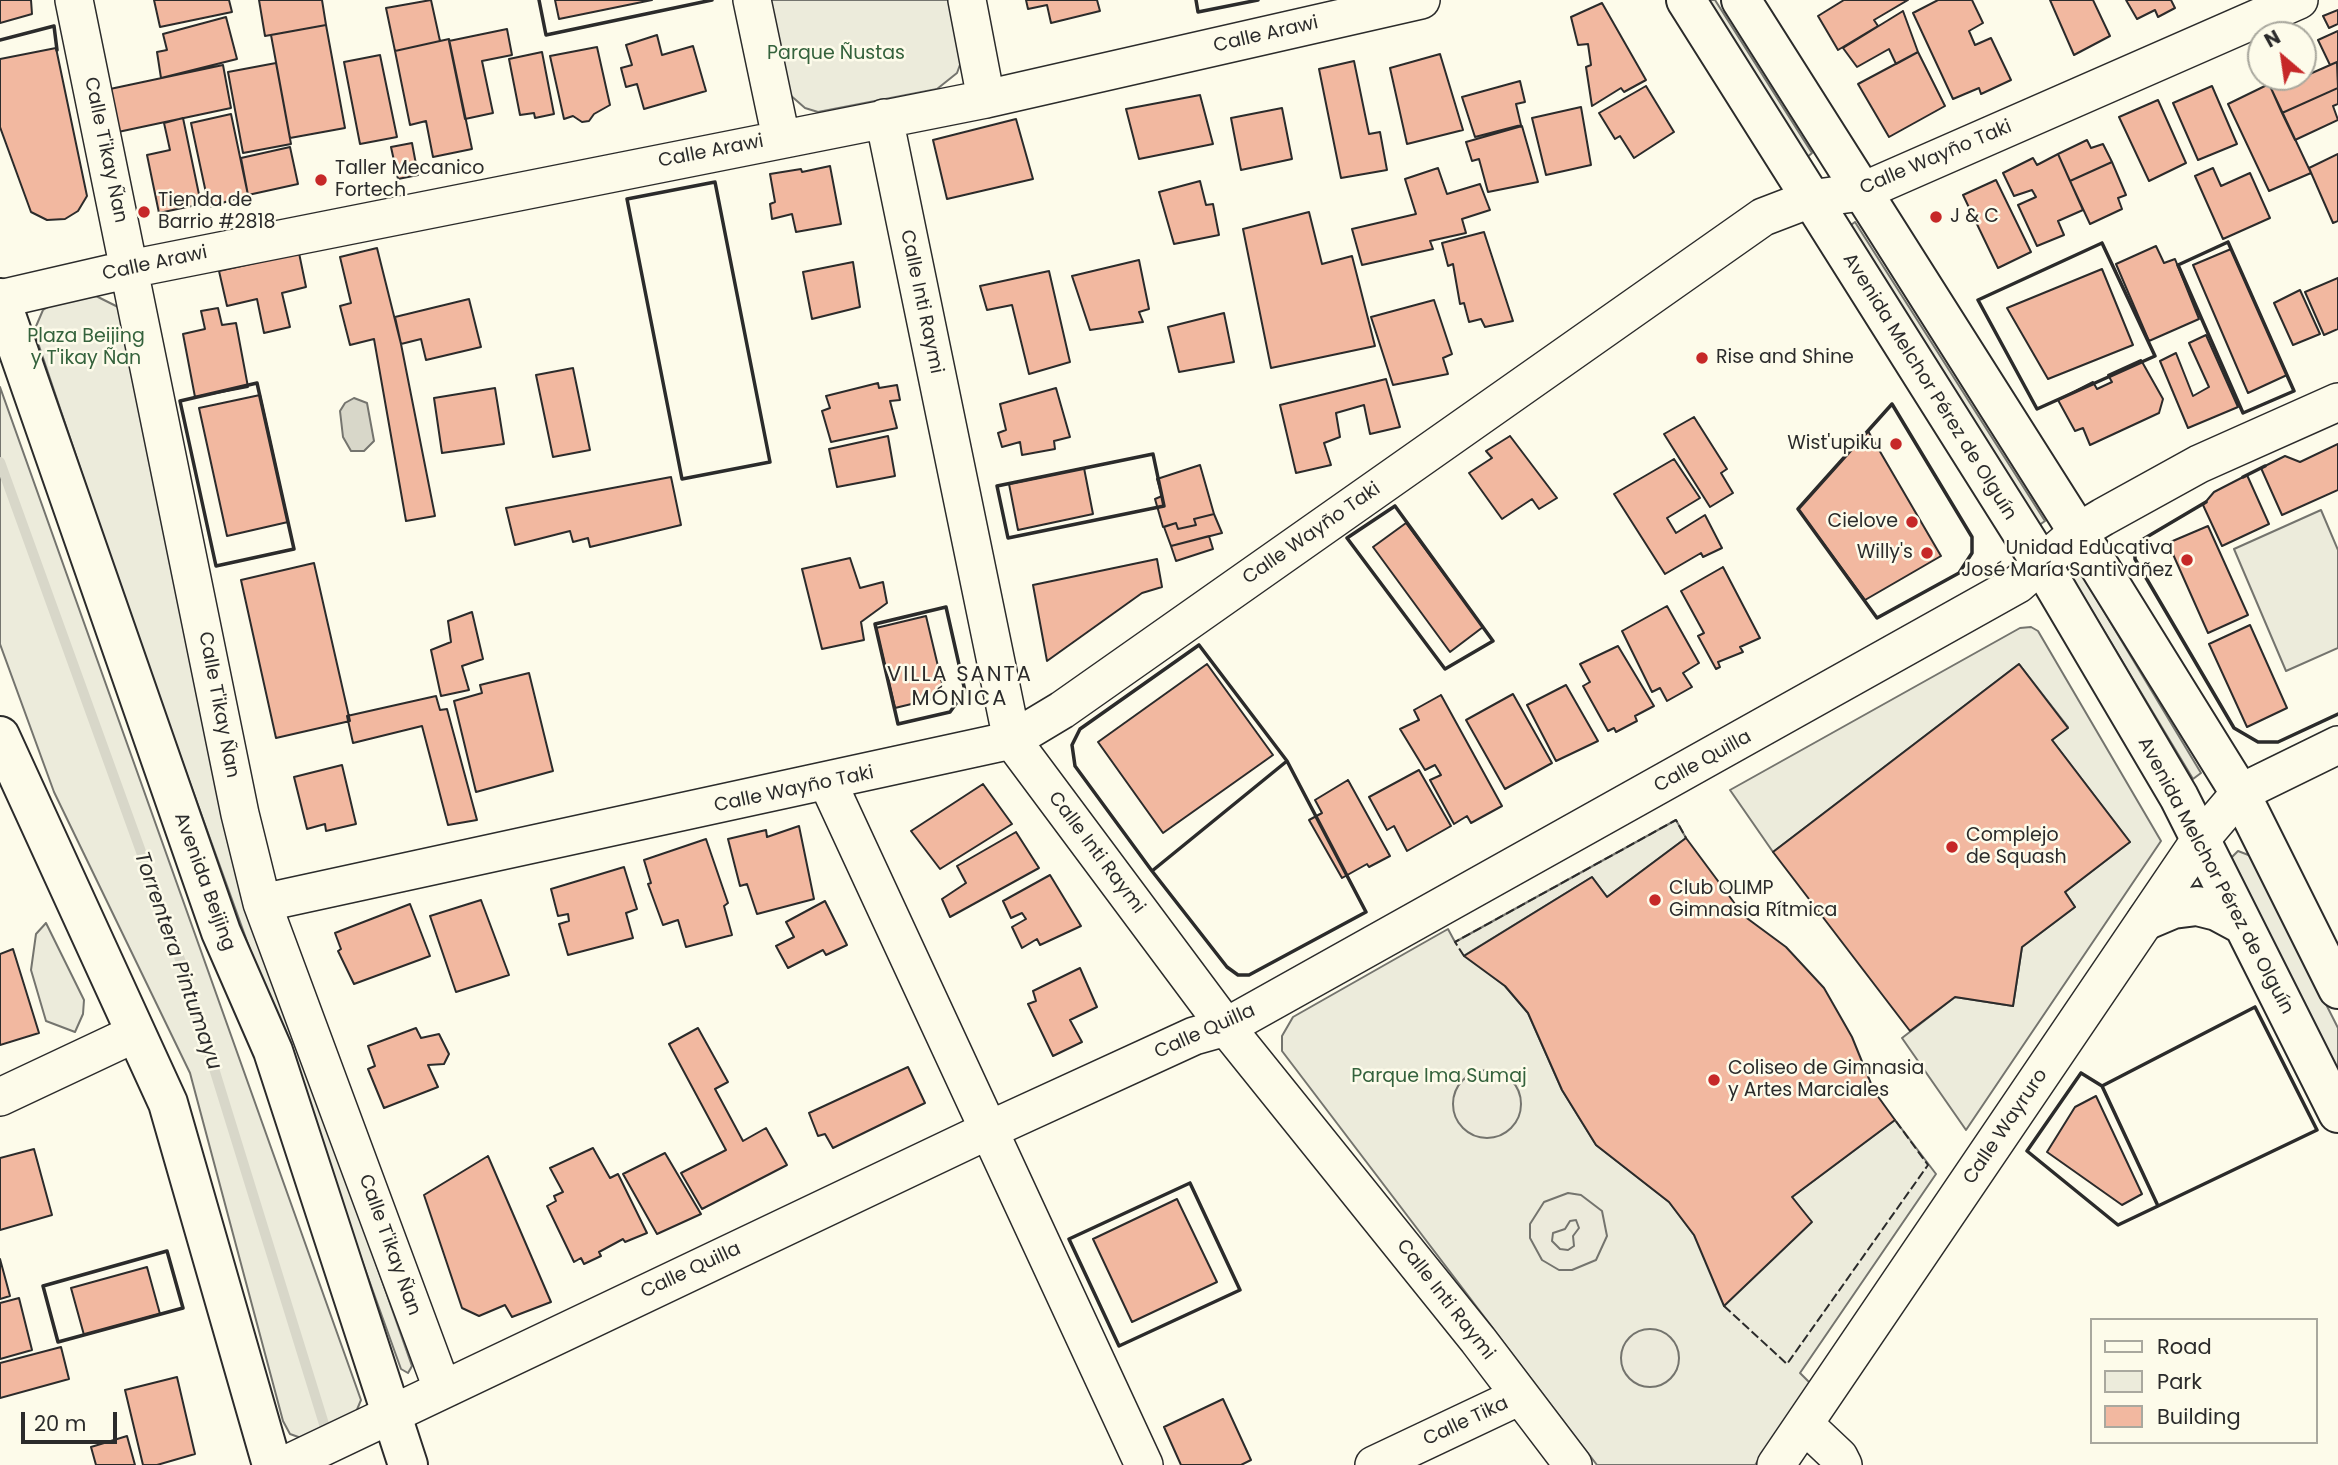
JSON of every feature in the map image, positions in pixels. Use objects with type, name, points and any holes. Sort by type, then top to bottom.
[{"type":"main road","name":"Avenida Melchor Pérez de Olguín","points":[[1686,0],[2041,563],[2179,797],[2338,1114]]},
{"type":"main road","points":[[1741,0],[2078,532],[2239,793],[2338,989]]},
{"type":"main road","name":"Avenida Beijing","points":[[0,299],[212,907],[273,1051],[408,1465]]},
{"type":"main road","points":[[2,746],[168,1103],[272,1465]]},
{"type":"main road","points":[[2147,920],[2173,909],[2197,906],[2217,911],[2243,925]]},
{"type":"street","name":"Calle T'ikay Ñan","points":[[74,0],[238,800],[262,903],[442,1388]]},
{"type":"street","points":[[752,0],[781,138]]},
{"type":"street","points":[[967,0],[986,99]]},
{"type":"street","name":"Calle Arawi","points":[[0,299],[130,269],[986,99],[1421,0]]},
{"type":"street","name":"Calle Wayño Taki","points":[[262,903],[828,783],[1012,740],[1062,710],[1763,217],[1810,200],[1861,192],[2299,0]]},
{"type":"street","name":"Calle Inti Raymi","points":[[884,118],[1012,740],[1226,1027],[1573,1465]]},
{"type":"street","name":"Calle Quilla","points":[[285,1465],[989,1130],[1194,1036],[1226,1027],[2006,591],[2078,532],[2199,464],[2338,402]]},
{"type":"street","points":[[2239,793],[2338,745]]},
{"type":"street","points":[[828,783],[1144,1465]]},
{"type":"street","name":"Calle Wayruro","points":[[1776,1465],[2200,840],[2239,793]]},
{"type":"street","points":[[0,1097],[136,1032]]},
{"type":"street","name":"Calle Tika","points":[[1374,1465],[1520,1396]]},
{"type":"street","points":[[1804,1424],[1839,1457],[1843,1465]]},
{"type":"green space","name":"Parque Ñustas","points":[[769,0],[950,0],[961,62],[957,73],[937,89],[818,112],[805,108],[789,94]]},
{"type":"green space","points":[[1704,0],[1715,0],[1812,153],[1805,159]]},
{"type":"green space","points":[[1855,222],[2045,521],[2038,526],[1848,227]]},
{"type":"green space","name":"Plaza Beijing y T'ikay Ñan","points":[[96,296],[118,307],[244,888],[412,1366],[408,1373],[401,1369],[131,619],[34,331],[43,310],[53,304]]},
{"type":"green space","points":[[0,387],[361,1400],[356,1412],[304,1439],[290,1434],[283,1421],[190,1073],[54,792],[0,644]]},
{"type":"green space","points":[[2321,510],[2338,550],[2338,648],[2286,671],[2234,549]]},
{"type":"green space","points":[[2076,565],[2201,773],[2193,779],[2068,571]]},
{"type":"green space","points":[[2031,627],[2038,631],[2161,841],[1966,1130],[1902,1038],[1955,997],[2013,1006],[2022,947],[2075,907],[2065,892],[2130,842],[2052,740],[2068,727],[2019,664],[1773,852],[1730,790],[2020,628]]},
{"type":"green space","name":"Parque Ima Sumaj","points":[[1676,820],[1686,838],[1607,897],[1592,877],[1465,955],[1505,986],[1528,1013],[1562,1090],[1596,1145],[1669,1202],[1694,1235],[1811,1222],[1792,1197],[1895,1120],[1936,1174],[1800,1373],[1811,1384],[1755,1465],[1597,1465],[1282,1051],[1282,1036],[1293,1017],[1448,929],[1455,942]]},
{"type":"green space","points":[[2238,851],[2251,856],[2338,1028],[2338,1085],[2229,860]]},
{"type":"green space","points":[[46,923],[84,1000],[83,1014],[75,1032],[46,1021],[31,970],[36,934]]},
{"type":"shaded area","points":[[354,398],[367,403],[374,441],[364,451],[351,451],[343,437],[340,411],[345,403]]},
{"type":"shaded area","points":[[1487,1070],[1500,1073],[1511,1080],[1518,1091],[1521,1104],[1518,1117],[1511,1128],[1500,1135],[1487,1138],[1474,1135],[1463,1128],[1456,1117],[1453,1104],[1456,1091],[1463,1080],[1474,1073]]},
{"type":"shaded area","points":[[1568,1193],[1581,1195],[1602,1211],[1607,1236],[1596,1260],[1572,1270],[1559,1270],[1542,1260],[1530,1238],[1530,1224],[1544,1202]],"holes":[[[1576,1220],[1579,1228],[1573,1236],[1574,1246],[1568,1250],[1560,1249],[1552,1241],[1553,1233],[1565,1229],[1570,1221]]]},
{"type":"shaded area","points":[[1650,1329],[1661,1331],[1674,1342],[1679,1358],[1677,1369],[1666,1382],[1650,1387],[1639,1385],[1626,1374],[1621,1358],[1623,1347],[1634,1334]]},
{"type":"building","points":[[0,0],[31,0],[32,14],[0,23]]},
{"type":"building","points":[[154,0],[229,0],[232,12],[160,27]]},
{"type":"building","points":[[259,0],[322,0],[326,25],[265,36]]},
{"type":"building","points":[[431,0],[440,41],[395,51],[386,8]]},
{"type":"building","points":[[555,0],[652,0],[559,19]]},
{"type":"building","points":[[1026,0],[1097,0],[1100,11],[1051,23],[1047,5],[1028,9]]},
{"type":"building","points":[[1844,0],[1908,0],[1874,20],[1878,26],[1838,50],[1818,16]]},
{"type":"building","points":[[1938,0],[1972,0],[1983,23],[1969,31],[1975,45],[1991,38],[2011,80],[1981,94],[1979,88],[1953,99],[1913,13]]},
{"type":"building","points":[[2050,0],[2093,0],[2110,36],[2074,55]]},
{"type":"building","points":[[2126,0],[2171,0],[2175,8],[2158,17],[2155,10],[2137,19]]},
{"type":"building","points":[[1602,3],[1646,80],[1624,92],[1621,88],[1592,106],[1586,67],[1591,65],[1588,44],[1578,45],[1571,17]]},
{"type":"building","points":[[2338,10],[2338,24],[2329,28],[2323,16]]},
{"type":"building","points":[[1903,11],[1918,52],[1896,64],[1889,49],[1857,67],[1843,48]]},
{"type":"building","points":[[226,17],[237,59],[161,78],[157,52],[167,50],[163,34]]},
{"type":"building","points":[[326,25],[345,128],[290,138],[271,35]]},
{"type":"building","points":[[507,29],[512,55],[482,61],[493,113],[465,119],[449,41]]},
{"type":"building","points":[[2338,31],[2338,65],[2337,62],[2330,65],[2318,40]]},
{"type":"building","points":[[657,35],[662,55],[693,46],[706,91],[644,109],[637,84],[626,87],[621,68],[632,65],[626,45]]},
{"type":"building","points":[[449,39],[472,149],[433,157],[426,121],[410,125],[395,51]]},
{"type":"building","points":[[597,47],[610,105],[594,114],[589,121],[582,122],[573,116],[564,119],[550,56]]},
{"type":"building","points":[[56,48],[87,196],[78,211],[65,219],[47,220],[31,212],[0,127],[0,59]]},
{"type":"building","points":[[542,52],[554,114],[535,118],[534,113],[520,115],[509,59]]},
{"type":"building","points":[[1918,52],[1945,106],[1889,137],[1858,84]]},
{"type":"building","points":[[1440,54],[1463,130],[1407,144],[1390,68]]},
{"type":"building","points":[[380,55],[397,137],[360,144],[344,62]]},
{"type":"building","points":[[1354,61],[1369,134],[1380,132],[1387,170],[1341,178],[1319,69]]},
{"type":"building","points":[[2337,62],[2338,88],[2282,113],[2272,91],[2317,91],[2317,71]]},
{"type":"building","points":[[276,63],[291,144],[243,153],[228,72]]},
{"type":"building","points":[[223,65],[231,108],[118,132],[110,89]]},
{"type":"building","points":[[1520,81],[1525,102],[1516,104],[1521,125],[1475,137],[1462,97]]},
{"type":"building","points":[[1646,86],[1674,132],[1634,158],[1620,136],[1615,139],[1599,113]]},
{"type":"building","points":[[2212,86],[2237,144],[2198,160],[2173,103]]},
{"type":"building","points":[[2338,88],[2338,104],[2333,106],[2338,120],[2295,140],[2282,113]]},
{"type":"building","points":[[2255,91],[2272,91],[2311,173],[2269,191],[2228,104]]},
{"type":"building","points":[[1200,95],[1213,144],[1139,159],[1126,109]]},
{"type":"building","points":[[2158,100],[2186,163],[2149,181],[2119,117]]},
{"type":"building","points":[[1581,107],[1591,165],[1546,175],[1532,118]]},
{"type":"building","points":[[1282,108],[1292,159],[1241,170],[1231,118]]},
{"type":"building","points":[[231,114],[248,195],[209,207],[191,123]]},
{"type":"building","points":[[183,118],[201,204],[159,213],[147,155],[170,150],[164,123]]},
{"type":"building","points":[[1016,119],[1033,179],[947,199],[933,140]]},
{"type":"building","points":[[1522,126],[1538,182],[1488,192],[1479,159],[1472,161],[1466,142]]},
{"type":"building","points":[[2087,140],[2091,148],[2103,144],[2112,162],[2070,181],[2058,154]]},
{"type":"building","points":[[412,143],[418,175],[398,179],[391,147]]},
{"type":"building","points":[[290,147],[298,184],[248,195],[241,158]]},
{"type":"building","points":[[2058,154],[2083,210],[2058,221],[2064,235],[2037,246],[2018,205],[2036,197],[2032,190],[2014,196],[2003,173],[2033,158],[2037,165]]},
{"type":"building","points":[[2338,154],[2338,221],[2333,223],[2309,168]]},
{"type":"building","points":[[2112,162],[2126,195],[2118,198],[2122,209],[2090,224],[2070,181]]},
{"type":"building","points":[[830,166],[841,224],[796,232],[792,214],[772,219],[770,204],[775,202],[770,174],[801,169],[802,172]]},
{"type":"building","points":[[1438,168],[1447,194],[1480,184],[1490,210],[1462,219],[1466,233],[1430,241],[1433,249],[1362,265],[1352,229],[1416,214],[1405,179]]},
{"type":"building","points":[[2213,168],[2221,186],[2250,173],[2270,218],[2223,239],[2195,176]]},
{"type":"building","points":[[1996,180],[2031,252],[1998,268],[1963,195]]},
{"type":"building","points":[[1200,181],[1206,205],[1213,204],[1219,235],[1174,244],[1159,192]]},
{"type":"building","points":[[1309,212],[1322,264],[1352,256],[1375,346],[1271,368],[1243,229]]},
{"type":"building","points":[[1484,232],[1513,321],[1485,327],[1481,319],[1469,322],[1464,303],[1460,304],[1453,264],[1448,266],[1442,243]]},
{"type":"building","points":[[2156,246],[2164,263],[2175,259],[2199,319],[2149,341],[2116,264]]},
{"type":"building","points":[[377,248],[401,344],[435,516],[406,521],[374,339],[350,345],[340,306],[351,303],[340,257]]},
{"type":"building","points":[[2231,249],[2287,375],[2248,393],[2193,265]]},
{"type":"building","points":[[299,253],[306,287],[282,293],[290,327],[264,333],[257,299],[227,306],[219,271]]},
{"type":"building","points":[[1139,260],[1149,309],[1139,312],[1143,322],[1090,330],[1072,276]]},
{"type":"building","points":[[853,262],[860,307],[812,319],[803,272]]},
{"type":"building","points":[[2102,269],[2133,345],[2048,379],[2007,308]]},
{"type":"building","points":[[1049,271],[1070,362],[1029,374],[1012,305],[987,310],[980,286]]},
{"type":"building","points":[[2338,278],[2338,329],[2324,335],[2305,292]]},
{"type":"building","points":[[2300,290],[2320,334],[2293,345],[2274,303]]},
{"type":"building","points":[[469,299],[481,347],[426,360],[421,339],[401,344],[395,317]]},
{"type":"building","points":[[1434,300],[1452,354],[1443,358],[1448,374],[1393,385],[1371,317]]},
{"type":"building","points":[[218,308],[222,325],[236,323],[248,387],[195,397],[183,334],[205,329],[201,311]]},
{"type":"building","points":[[1224,313],[1234,362],[1179,372],[1168,327]]},
{"type":"building","points":[[2206,335],[2238,407],[2188,428],[2160,361],[2176,353],[2193,396],[2209,387],[2189,343]]},
{"type":"building","points":[[2141,360],[2163,399],[2159,413],[2090,445],[2083,428],[2075,431],[2058,400],[2093,382],[2097,389],[2112,382],[2108,375]]},
{"type":"building","points":[[573,368],[590,450],[553,457],[536,375]]},
{"type":"building","points":[[1386,379],[1400,427],[1370,434],[1364,405],[1336,413],[1340,437],[1324,443],[1331,465],[1296,473],[1280,405]]},
{"type":"building","points":[[878,383],[879,388],[897,385],[900,400],[890,401],[897,428],[831,442],[822,411],[830,408],[826,396]]},
{"type":"building","points":[[495,388],[504,444],[442,453],[434,398]]},
{"type":"building","points":[[1056,388],[1070,437],[1054,441],[1055,449],[1022,455],[1020,442],[1002,447],[998,433],[1006,430],[1000,404]]},
{"type":"building","points":[[260,395],[288,522],[227,536],[199,408]]},
{"type":"building","points":[[1694,417],[1727,469],[1721,473],[1733,493],[1710,507],[1664,434]]},
{"type":"building","points":[[1868,431],[1941,556],[1865,600],[1798,509]]},
{"type":"building","points":[[888,436],[895,476],[837,487],[829,449]]},
{"type":"building","points":[[1510,436],[1557,498],[1539,509],[1532,499],[1502,519],[1469,473],[1492,458],[1486,451]]},
{"type":"building","points":[[2338,444],[2338,490],[2282,515],[2261,468],[2285,456],[2300,462]]},
{"type":"building","points":[[1674,459],[1700,498],[1667,518],[1676,533],[1705,515],[1722,548],[1703,557],[1701,553],[1665,574],[1614,494]]},
{"type":"building","points":[[1200,465],[1214,514],[1194,519],[1196,525],[1178,529],[1176,523],[1163,527],[1155,499],[1162,496],[1157,479]]},
{"type":"building","points":[[1084,468],[1093,514],[1018,530],[1009,484]]},
{"type":"building","points":[[2247,475],[2269,524],[2222,546],[2203,505],[2214,492]]},
{"type":"building","points":[[671,477],[681,525],[590,547],[588,538],[573,542],[570,531],[515,545],[506,508]]},
{"type":"building","points":[[1214,514],[1222,533],[1171,546],[1164,527],[1176,523],[1178,529],[1196,525],[1194,519]]},
{"type":"building","points":[[1406,523],[1483,627],[1450,652],[1373,547]]},
{"type":"building","points":[[2208,526],[2248,615],[2208,633],[2168,543]]},
{"type":"building","points":[[1209,536],[1213,549],[1176,561],[1171,546]]},
{"type":"building","points":[[850,558],[860,588],[883,582],[887,603],[861,622],[864,640],[822,649],[802,569]]},
{"type":"building","points":[[1157,559],[1162,587],[1142,593],[1047,661],[1033,585]]},
{"type":"building","points":[[314,563],[350,721],[276,738],[241,580]]},
{"type":"building","points":[[1723,567],[1760,638],[1740,647],[1743,652],[1718,662],[1720,667],[1716,669],[1698,636],[1704,633],[1681,591]]},
{"type":"building","points":[[1667,606],[1699,663],[1683,673],[1692,687],[1667,701],[1660,688],[1652,692],[1622,631]]},
{"type":"building","points":[[472,612],[483,659],[462,666],[469,690],[441,696],[431,650],[451,642],[448,621]]},
{"type":"building","points":[[926,616],[942,683],[932,699],[895,708],[876,628]]},
{"type":"building","points":[[2250,625],[2287,708],[2247,727],[2209,644]]},
{"type":"building","points":[[1618,646],[1654,706],[1635,716],[1637,721],[1616,732],[1614,728],[1608,731],[1583,686],[1590,682],[1580,664]]},
{"type":"building","points":[[1207,664],[1273,755],[1163,833],[1098,742]]},
{"type":"building","name":"Complejo de Squash","points":[[2019,664],[2068,728],[2052,740],[2130,842],[2065,892],[2075,907],[2022,947],[2013,1006],[1955,997],[1910,1031],[1773,852]]},
{"type":"building","points":[[529,673],[553,771],[476,792],[454,701],[482,693],[480,685]]},
{"type":"building","points":[[1566,685],[1598,741],[1556,761],[1527,705]]},
{"type":"building","points":[[1513,694],[1552,763],[1505,789],[1466,720]]},
{"type":"building","points":[[1441,695],[1502,806],[1471,823],[1467,816],[1454,824],[1430,780],[1441,775],[1435,765],[1425,770],[1400,729],[1419,720],[1414,710]]},
{"type":"building","points":[[436,696],[440,710],[447,709],[477,820],[448,825],[422,726],[353,743],[347,716]]},
{"type":"building","points":[[342,765],[356,824],[326,831],[325,824],[307,829],[294,777]]},
{"type":"building","points":[[1419,770],[1451,826],[1407,851],[1394,826],[1387,830],[1369,797]]},
{"type":"building","points":[[1348,780],[1390,856],[1369,867],[1367,864],[1342,878],[1309,820],[1322,813],[1315,800]]},
{"type":"building","points":[[983,784],[1012,824],[940,869],[911,831]]},
{"type":"building","points":[[799,826],[814,899],[757,914],[747,884],[740,886],[728,839],[766,830],[767,837]]},
{"type":"building","points":[[1016,832],[1039,868],[950,917],[942,899],[966,883],[957,866]]},
{"type":"building","name":"Coliseo de Gimnasia y Artes Marciales","points":[[1686,838],[1744,916],[1786,947],[1824,988],[1852,1037],[1874,1091],[1895,1120],[1792,1197],[1812,1222],[1724,1306],[1694,1235],[1669,1202],[1596,1145],[1562,1090],[1528,1013],[1505,986],[1464,956],[1592,877],[1607,897]]},
{"type":"building","points":[[706,839],[728,903],[724,906],[732,935],[686,947],[678,920],[663,925],[648,884],[651,883],[644,860]]},
{"type":"building","points":[[624,867],[637,909],[626,913],[633,938],[568,955],[559,924],[569,921],[568,914],[558,916],[551,889]]},
{"type":"building","points":[[1050,875],[1081,926],[1040,945],[1037,939],[1022,948],[1012,927],[1026,919],[1022,913],[1011,918],[1003,901]]},
{"type":"building","points":[[481,900],[509,975],[456,992],[430,916]]},
{"type":"building","points":[[825,901],[847,945],[826,955],[823,950],[788,968],[776,946],[794,937],[786,922]]},
{"type":"building","points":[[410,904],[430,956],[354,984],[338,951],[341,949],[335,933]]},
{"type":"building","points":[[13,949],[39,1033],[0,1045],[0,954]]},
{"type":"building","points":[[1080,968],[1097,1007],[1070,1020],[1082,1042],[1053,1056],[1028,1004],[1036,1001],[1033,991]]},
{"type":"building","points":[[416,1028],[421,1038],[439,1034],[449,1054],[444,1064],[428,1065],[438,1087],[384,1108],[368,1069],[375,1066],[368,1046]]},
{"type":"building","points":[[698,1028],[728,1082],[715,1089],[743,1141],[766,1128],[787,1165],[702,1209],[681,1173],[726,1150],[669,1044]]},
{"type":"building","points":[[908,1067],[925,1103],[833,1148],[825,1134],[818,1136],[809,1113]]},
{"type":"building","points":[[2096,1096],[2142,1194],[2122,1205],[2047,1152],[2075,1107]]},
{"type":"building","points":[[593,1148],[610,1178],[618,1174],[647,1233],[625,1242],[623,1239],[599,1252],[601,1256],[584,1264],[581,1258],[574,1262],[547,1206],[556,1201],[554,1196],[563,1192],[550,1168]]},
{"type":"building","points":[[34,1149],[52,1215],[0,1230],[0,1158]]},
{"type":"building","points":[[665,1153],[701,1214],[657,1234],[623,1174]]},
{"type":"building","points":[[488,1156],[551,1302],[512,1317],[505,1305],[479,1316],[462,1308],[424,1195]]},
{"type":"building","points":[[1177,1199],[1217,1282],[1132,1322],[1093,1239]]},
{"type":"building","points":[[0,1259],[10,1296],[0,1299]]},
{"type":"building","points":[[147,1267],[160,1314],[84,1335],[71,1288]]},
{"type":"building","points":[[19,1298],[32,1350],[0,1359],[0,1303]]},
{"type":"building","points":[[61,1347],[69,1379],[0,1398],[0,1363]]},
{"type":"building","points":[[177,1377],[195,1454],[157,1465],[143,1465],[125,1390]]},
{"type":"building","points":[[1223,1399],[1251,1460],[1241,1465],[1181,1465],[1164,1427]]},
{"type":"building","points":[[127,1436],[135,1465],[96,1465],[91,1447]]},
{"type":"waterway","name":"Torrentera Pintumayu","points":[[0,462],[182,965],[328,1437]]},
{"type":"fence","points":[[1464,956],[1455,942],[1676,820],[1686,838]]},
{"type":"fence","points":[[1724,1306],[1787,1364],[1928,1165],[1895,1120]]},
{"type":"wall","points":[[539,0],[546,35],[712,0]]},
{"type":"wall","points":[[1196,0],[1198,12],[1258,0]]},
{"type":"wall","points":[[0,40],[54,26],[57,50]]},
{"type":"wall","points":[[715,182],[770,462],[682,479],[627,199],[715,182]]},
{"type":"wall","points":[[2228,242],[2294,391],[2243,413],[2178,265],[2228,242]]},
{"type":"wall","points":[[2102,243],[2155,356],[2037,409],[1978,300],[2102,243]]},
{"type":"wall","points":[[257,383],[294,549],[216,566],[180,401],[257,383]]},
{"type":"wall","points":[[1892,404],[1972,537],[1972,553],[1959,573],[1877,618],[1798,509],[1892,404]]},
{"type":"wall","points":[[1153,454],[1164,506],[1008,538],[997,486],[1153,454]]},
{"type":"wall","points":[[2243,477],[2265,466]]},
{"type":"wall","points":[[2206,502],[2140,541],[2135,549],[2135,559],[2234,728],[2258,742],[2278,742],[2338,714]]},
{"type":"wall","points":[[1395,506],[1493,641],[1445,669],[1347,538],[1395,506]]},
{"type":"wall","points":[[946,607],[965,691],[950,712],[898,724],[875,624],[946,607]]},
{"type":"wall","points":[[1199,645],[1287,761],[1152,871],[1075,766],[1072,745],[1080,729],[1199,645]]},
{"type":"wall","points":[[1287,761],[1366,912],[1249,975],[1238,975],[1227,967],[1152,871],[1287,761]]},
{"type":"wall","points":[[2255,1007],[2317,1130],[2158,1206],[2102,1086],[2255,1007]]},
{"type":"wall","points":[[2081,1073],[2102,1086],[2158,1206],[2118,1225],[2027,1151],[2081,1073]]},
{"type":"wall","points":[[1190,1183],[1240,1290],[1119,1346],[1069,1239],[1190,1183]]},
{"type":"wall","points":[[167,1251],[183,1308],[58,1342],[43,1286],[167,1251]]},
{"type":"place","name":"Taller Mecanico Fortech","points":[[321,180]]},
{"type":"place","name":"Tienda de Barrio #2818","points":[[144,212]]},
{"type":"place","name":"J & C","points":[[1936,217]]},
{"type":"place","name":"Rise and Shine","points":[[1702,358]]},
{"type":"place","name":"Wist'upiku","points":[[1896,444]]},
{"type":"place","name":"Cielove","points":[[1912,522]]},
{"type":"place","name":"Willy's","points":[[1927,553]]},
{"type":"place","name":"Unidad Educativa José María Santivañez","points":[[2187,560]]},
{"type":"place","name":"Complejo de Squash","points":[[1952,847]]},
{"type":"place","name":"Club OLIMP Gimnasia Rítmica","points":[[1655,900]]},
{"type":"place","name":"Coliseo de Gimnasia y Artes Marciales","points":[[1714,1080]]},
{"type":"district","name":"VILLA SANTA MÓNICA","points":[[960,688]]}]
